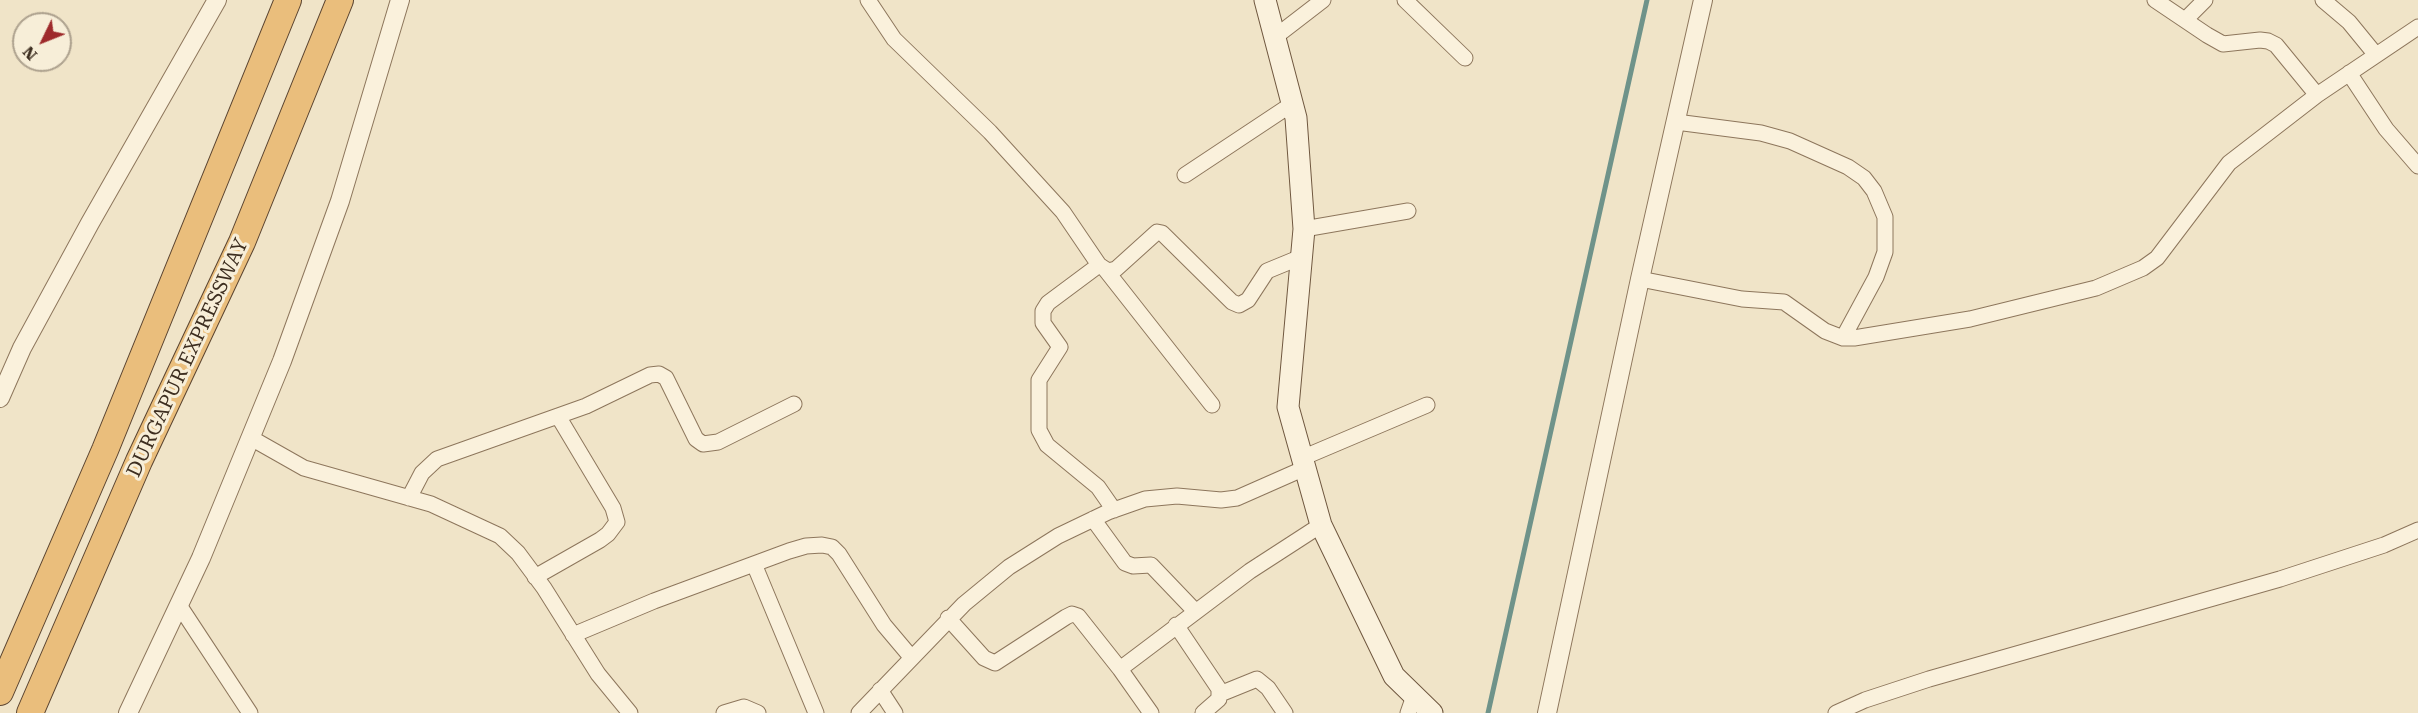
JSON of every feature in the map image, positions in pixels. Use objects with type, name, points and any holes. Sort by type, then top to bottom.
[{"type":"highway","name":"DURGAPUR EXPRESSWAY","points":[[0,692],[105,450],[288,0]]},
{"type":"highway","name":"DURGAPUR EXPRESSWAY","points":[[30,713],[139,461],[242,242],[340,0]]},
{"type":"main road","points":[[1266,0],[1296,118],[1304,229],[1288,407],[1321,525],[1394,676],[1411,704],[1432,713]]},
{"type":"street","points":[[0,398],[22,348],[78,243],[217,0]]},
{"type":"street","points":[[128,713],[179,606],[282,361],[340,201],[400,0]]},
{"type":"street","points":[[868,0],[894,39],[995,137],[1063,212],[1102,267],[1212,405]]},
{"type":"street","points":[[1275,37],[1323,0]]},
{"type":"street","points":[[1405,0],[1465,58]]},
{"type":"street","points":[[1547,713],[1640,279],[1703,0]]},
{"type":"street","points":[[2155,0],[2223,44],[2268,40],[2276,45],[2318,95]]},
{"type":"street","points":[[2185,20],[2205,0]]},
{"type":"street","points":[[2323,0],[2349,22],[2376,55]]},
{"type":"street","points":[[1640,279],[1742,299],[1784,302],[1826,330],[1843,338],[1933,327],[2096,288],[2143,268],[2164,251],[2229,163],[2318,95],[2418,27]]},
{"type":"street","points":[[2349,73],[2386,129],[2418,166]]},
{"type":"street","points":[[1185,175],[1292,104]]},
{"type":"street","points":[[1676,122],[1761,133],[1790,141],[1848,167],[1864,178],[1874,191],[1885,217],[1885,252],[1876,278],[1843,338]]},
{"type":"street","points":[[1304,229],[1408,211]]},
{"type":"street","points":[[1102,267],[1109,272],[1116,269],[1157,232],[1162,233],[1232,302],[1239,305],[1248,300],[1267,272],[1301,257]]},
{"type":"street","points":[[1102,267],[1048,303],[1042,311],[1043,323],[1060,347],[1039,380],[1040,430],[1047,445],[1098,487],[1114,510]]},
{"type":"street","points":[[409,498],[422,473],[437,459],[601,400],[650,375],[659,374],[669,383],[696,439],[703,444],[718,442],[794,404]]},
{"type":"street","points":[[859,713],[948,618],[1009,567],[1058,536],[1114,510],[1145,499],[1166,496],[1221,500],[1237,498],[1304,463],[1427,405]]},
{"type":"street","points":[[535,577],[608,534],[617,522],[613,508],[558,416]]},
{"type":"street","points":[[251,438],[304,468],[431,504],[500,536],[518,554],[535,577],[598,674],[628,712]]},
{"type":"street","points":[[1093,519],[1125,563],[1133,566],[1151,565],[1195,611]]},
{"type":"street","points":[[1120,669],[1250,571],[1321,525]]},
{"type":"street","points":[[1836,713],[1865,700],[1929,679],[2280,579],[2384,545],[2418,530]]},
{"type":"street","points":[[573,635],[654,601],[806,546],[832,547],[845,561],[884,625],[911,657]]},
{"type":"street","points":[[754,564],[816,713]]},
{"type":"street","points":[[179,606],[250,713]]},
{"type":"street","points":[[948,618],[984,658],[995,663],[1066,617],[1078,616],[1151,713]]},
{"type":"street","points":[[1176,626],[1219,688],[1219,699],[1203,713]]},
{"type":"street","points":[[1220,694],[1257,679],[1268,688],[1285,713]]},
{"type":"street","points":[[880,690],[895,713]]},
{"type":"street","points":[[724,713],[744,706],[758,713]]},
{"type":"waterway","points":[[1488,713],[1647,0]]}]
